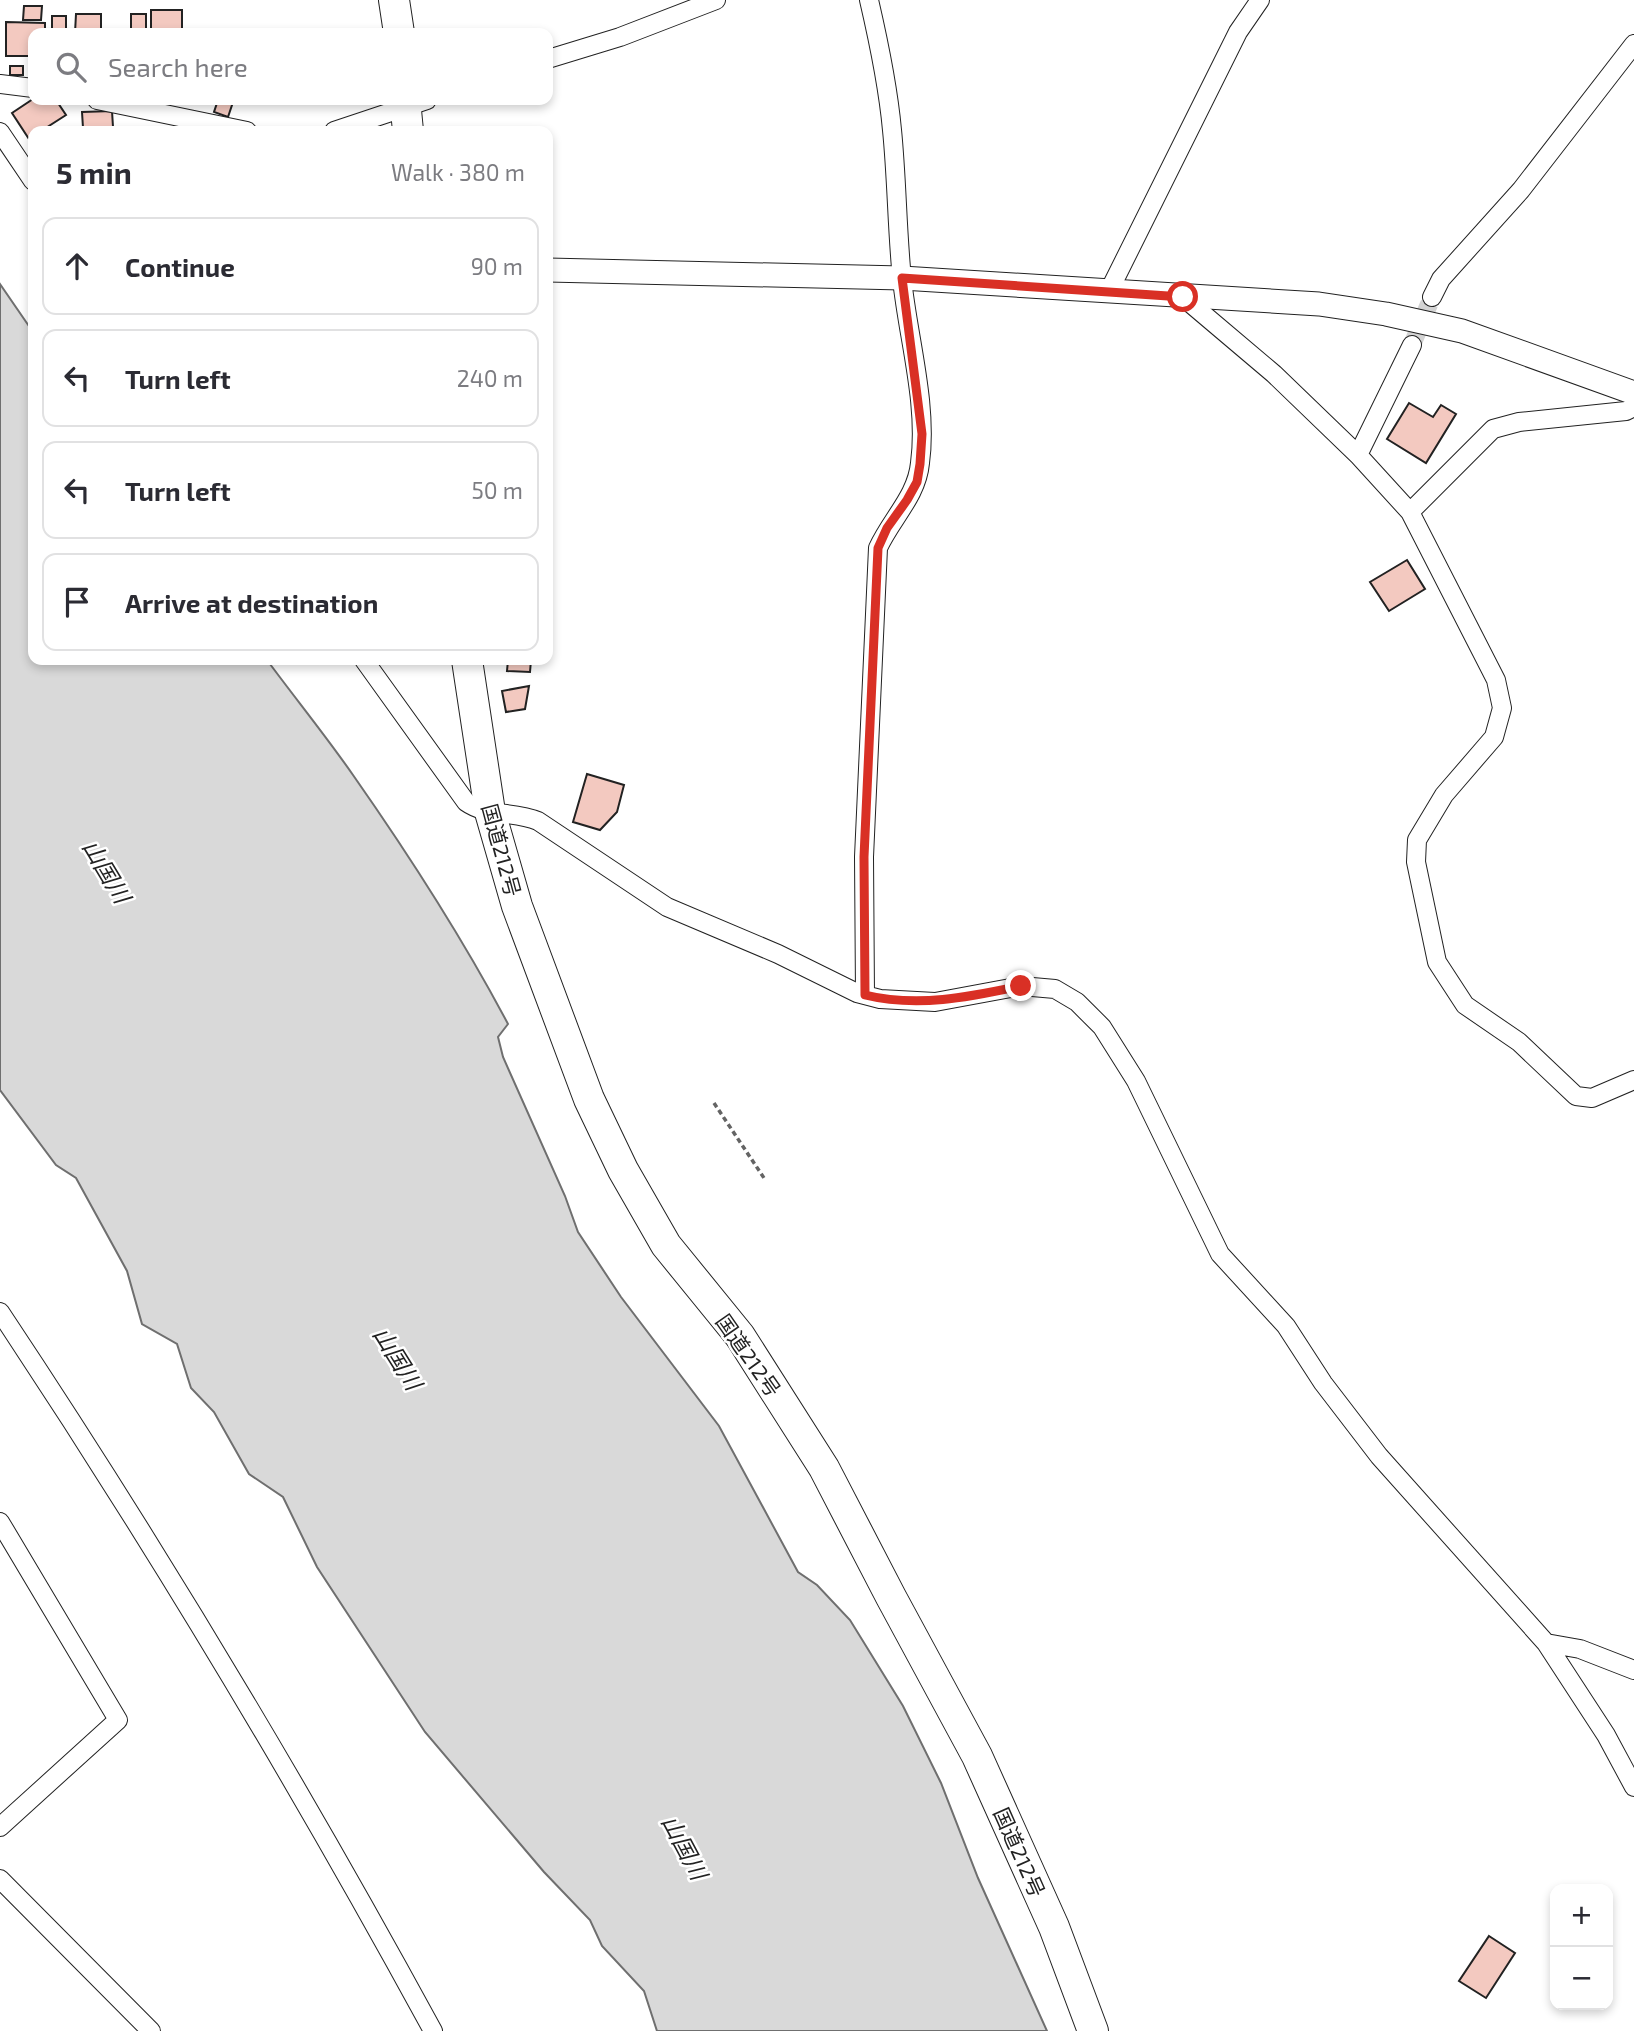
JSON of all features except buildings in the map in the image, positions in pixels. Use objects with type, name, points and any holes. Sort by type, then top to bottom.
[{"type":"highway","points":[[394,0],[398,28]]},
{"type":"highway","name":"国道212号","points":[[468,665],[490,812],[517,906],[589,1099],[623,1170],[666,1245],[740,1336],[824,1468],[977,1756],[1054,1927],[1093,2031]]},
{"type":"street","points":[[865,995],[864,857],[878,548],[887,528],[917,482],[922,434],[902,278],[892,131],[884,66],[869,0]]},
{"type":"street","points":[[1109,291],[1238,32],[1260,0]]},
{"type":"street","points":[[553,58],[620,37],[706,2]]},
{"type":"street","points":[[1432,297],[1441,279],[1521,190],[1634,44]]},
{"type":"street","points":[[0,84],[28,87]]},
{"type":"street","points":[[121,105],[223,126]]},
{"type":"street","points":[[352,126],[412,109]]},
{"type":"street","points":[[0,132],[28,174]]},
{"type":"street","points":[[553,270],[902,278],[1319,304],[1386,314],[1462,331],[1634,393]]},
{"type":"street","points":[[1183,297],[1274,374],[1358,455],[1410,512],[1496,680],[1502,708],[1494,737],[1444,795],[1417,840],[1416,862],[1437,962],[1465,1005],[1519,1042],[1577,1096],[1592,1098],[1634,1080]]},
{"type":"street","points":[[1358,455],[1412,345]]},
{"type":"street","points":[[1410,512],[1493,429],[1519,422],[1626,411],[1634,407]]},
{"type":"street","points":[[368,665],[466,802],[474,808],[538,821],[667,907],[767,949],[865,995],[880,999],[935,1002],[1021,986],[1055,989],[1077,1002],[1102,1027],[1136,1081],[1220,1254],[1286,1326],[1323,1383],[1379,1456],[1546,1643],[1606,1735],[1634,1787]]},
{"type":"street","points":[[0,1312],[75,1424],[230,1674],[355,1889],[433,2031]]},
{"type":"street","points":[[0,1522],[118,1720],[0,1827]]},
{"type":"street","points":[[1546,1643],[1580,1649],[1634,1670]]},
{"type":"street","points":[[0,1879],[151,2031]]},
{"type":"path","points":[[715,1103],[764,1178]]},
{"type":"water","name":"山国川","points":[[0,284],[28,325],[28,665],[271,665],[332,746],[434,897],[508,1024],[498,1037],[503,1057],[565,1196],[578,1232],[621,1297],[719,1426],[798,1572],[817,1585],[850,1620],[903,1706],[941,1783],[978,1878],[1047,2031],[657,2031],[644,1991],[602,1946],[590,1920],[544,1872],[425,1732],[317,1567],[283,1497],[249,1474],[214,1412],[191,1388],[177,1344],[142,1324],[127,1271],[76,1178],[56,1165],[0,1090]]},
{"type":"tunnel","points":[[1412,345],[1432,297]]},
{"type":"route","points":[[1021,986],[968,998],[935,1002],[880,999],[865,995],[864,857],[878,548],[887,528],[917,482],[922,434],[902,278],[1183,297]]}]
